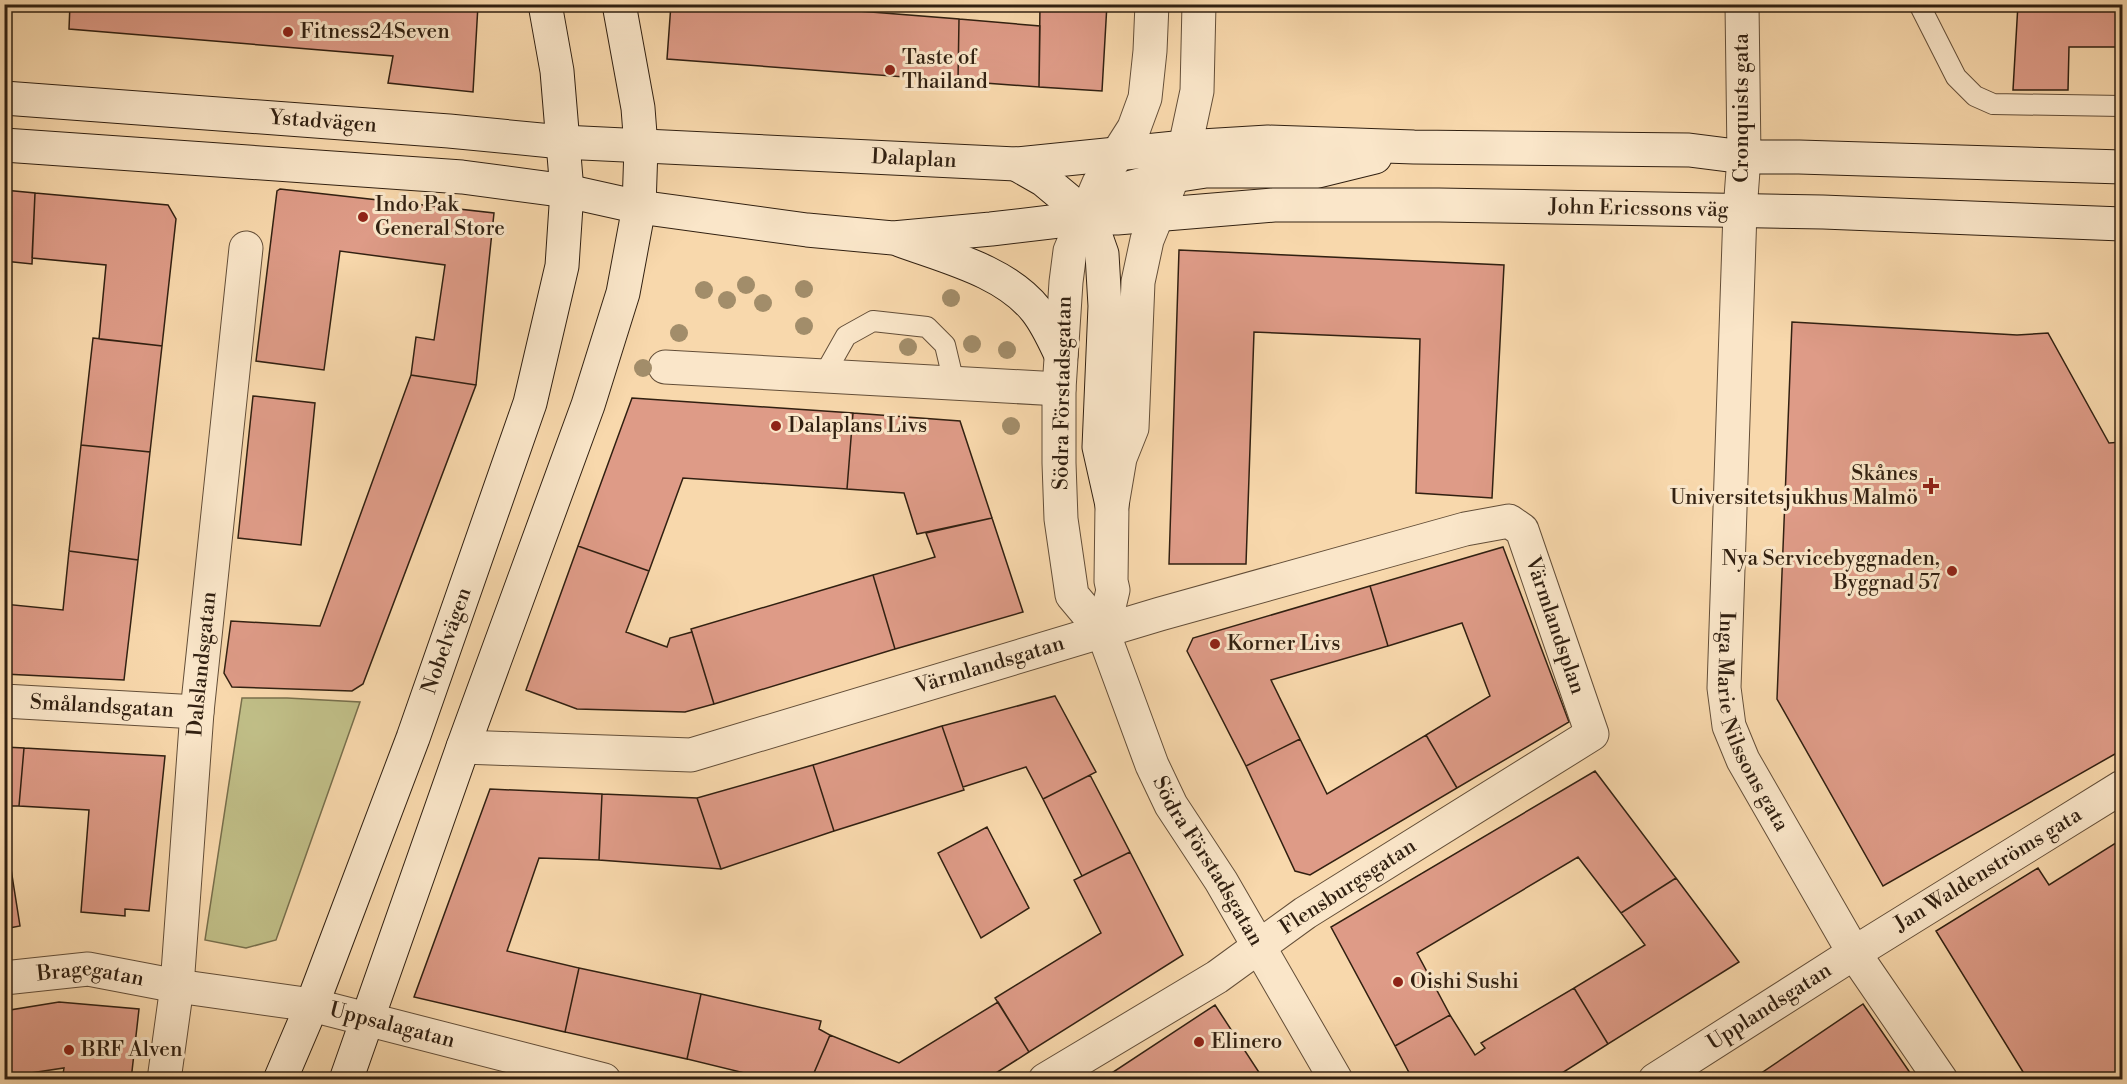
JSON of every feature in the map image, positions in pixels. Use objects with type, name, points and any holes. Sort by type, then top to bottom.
[{"type":"street","name":"Nobelvägen","points":[[280,1080],[312,1005],[413,738],[530,403],[562,266],[567,191],[557,72],[545,4]]},
{"type":"street","points":[[346,1080],[463,747],[588,405],[623,293],[639,207],[641,147],[638,108],[619,4]]},
{"type":"street","name":"Södra Förstadsgatan","points":[[1152,4],[1150,51],[1144,98],[1134,128],[1099,183],[1070,252],[1059,389],[1060,519],[1072,595],[1103,632],[1152,765],[1171,805],[1221,881],[1336,1080]]},
{"type":"street","points":[[1103,632],[1113,590],[1111,581],[1112,505],[1120,458],[1132,428],[1138,282],[1147,240],[1179,161],[1197,91],[1199,4]]},
{"type":"street","name":"Cronquists gata","points":[[1740,211],[1744,157],[1742,4]]},
{"type":"street","name":"Ystadvägen","points":[[4,98],[641,147]]},
{"type":"street","points":[[1084,218],[1109,198],[1179,161],[1268,142],[1414,147],[1689,150],[1744,157],[2122,168]]},
{"type":"street","points":[[4,144],[462,177],[567,191],[639,207],[807,230],[893,238],[1084,218],[1117,218],[1157,213]]},
{"type":"street","name":"Dalaplan","points":[[641,147],[1016,164],[1119,154],[1179,161]]},
{"type":"street","points":[[1016,164],[1044,180],[1068,200],[1095,234],[1102,254],[1106,306],[1100,447],[1112,505]]},
{"type":"street","name":"John Ericssons väg","points":[[1157,213],[1274,205],[1439,205],[1740,211],[2122,224]]},
{"type":"street","name":"Inga Marie Nilssons gata","points":[[1740,211],[1724,688],[1729,726],[1743,760],[1854,953],[1941,1080]]},
{"type":"street","points":[[893,238],[999,279],[1036,309],[1051,332],[1061,355]]},
{"type":"street","name":"Dalslandsgatan","points":[[164,1080],[177,986],[197,712],[246,248]]},
{"type":"street","points":[[665,367],[1059,389]]},
{"type":"street","name":"Värmlandsgatan","points":[[463,747],[692,754],[1103,632],[1465,530],[1509,521]]},
{"type":"street","name":"Värmlandsplan","points":[[1509,521],[1522,530],[1592,734]]},
{"type":"street","name":"Smålandsgatan","points":[[4,701],[197,712]]},
{"type":"street","name":"Flensburgsgatan","points":[[1045,1080],[1216,976],[1305,913],[1592,734]]},
{"type":"street","name":"Jan Waldenströms gata","points":[[1854,953],[2122,787]]},
{"type":"street","name":"Upplandsgatan","points":[[1655,1080],[1854,953]]},
{"type":"street","name":"Bragegatan","points":[[4,978],[88,969],[177,986]]},
{"type":"street","name":"Uppsalagatan","points":[[177,986],[312,1005],[604,1080]]},
{"type":"lane","points":[[1919,4],[1956,76],[1975,96],[1993,104],[2122,106]]},
{"type":"lane","points":[[824,375],[846,336],[873,321],[927,327],[945,345],[954,383]]},
{"type":"shaded area","points":[[242,698],[360,702],[276,940],[246,948],[205,940]]},
{"type":"building","points":[[70,4],[478,5],[473,92],[388,83],[393,56],[69,29]]},
{"type":"building","points":[[671,4],[770,4],[959,19],[958,81],[667,59]]},
{"type":"building","points":[[1040,4],[1107,4],[1102,91],[1039,87]]},
{"type":"building","points":[[2018,4],[2122,4],[2122,47],[2069,47],[2068,90],[2013,90]]},
{"type":"building","points":[[959,19],[1040,26],[1039,87],[958,81]]},
{"type":"building","points":[[280,189],[494,213],[476,385],[411,375],[416,337],[434,340],[445,265],[340,251],[324,370],[256,361],[277,191]]},
{"type":"building","points":[[4,190],[35,193],[32,264],[4,261]]},
{"type":"building","points":[[35,193],[168,205],[176,219],[162,346],[99,339],[106,265],[32,258]]},
{"type":"building","points":[[1179,250],[1504,265],[1492,498],[1416,493],[1420,339],[1254,332],[1246,564],[1169,564]]},
{"type":"building","name":"Nya Servicebyggnaden, Byggnad 57","points":[[1792,322],[2017,335],[2048,333],[2109,443],[2122,442],[2122,750],[1883,886],[1777,699]]},
{"type":"building","points":[[93,338],[162,346],[150,452],[81,445]]},
{"type":"building","points":[[411,375],[476,385],[363,684],[352,691],[232,687],[224,673],[231,621],[320,626]]},
{"type":"building","points":[[253,396],[315,403],[301,545],[238,538]]},
{"type":"building","points":[[632,398],[853,413],[847,489],[683,478],[649,571],[578,546]]},
{"type":"building","points":[[853,413],[960,421],[992,518],[917,534],[904,493],[847,489]]},
{"type":"building","points":[[81,445],[150,452],[138,560],[69,551]]},
{"type":"building","points":[[992,518],[1023,612],[895,649],[873,575],[935,557],[926,533]]},
{"type":"building","points":[[578,546],[649,571],[626,632],[667,647],[670,638],[692,632],[714,704],[685,712],[577,709],[526,690]]},
{"type":"building","points":[[1503,547],[1569,722],[1457,788],[1426,735],[1490,696],[1462,623],[1388,646],[1370,586]]},
{"type":"building","points":[[69,551],[138,560],[124,680],[4,674],[4,604],[63,610]]},
{"type":"building","points":[[873,575],[895,649],[714,704],[691,629]]},
{"type":"building","points":[[1370,586],[1388,646],[1271,680],[1300,739],[1246,766],[1187,651],[1193,638]]},
{"type":"building","points":[[1055,696],[1096,772],[1043,799],[1026,767],[963,787],[942,726]]},
{"type":"building","points":[[942,726],[964,790],[834,831],[813,765]]},
{"type":"building","points":[[1426,735],[1457,788],[1310,875],[1295,871],[1246,766],[1300,739],[1327,794]]},
{"type":"building","points":[[4,747],[24,748],[19,806],[4,806]]},
{"type":"building","points":[[24,748],[165,756],[149,911],[125,909],[125,916],[81,912],[89,810],[19,806]]},
{"type":"building","points":[[813,765],[834,831],[721,869],[697,798]]},
{"type":"building","points":[[1595,771],[1676,878],[1621,913],[1578,857],[1417,953],[1450,1015],[1395,1046],[1331,927]]},
{"type":"building","points":[[1090,775],[1130,852],[1082,876],[1043,799]]},
{"type":"building","points":[[490,789],[602,794],[599,860],[539,858],[507,951],[579,968],[565,1032],[414,997]]},
{"type":"building","points":[[602,794],[697,798],[721,869],[599,860]]},
{"type":"building","points":[[987,827],[1029,908],[981,938],[938,853]]},
{"type":"building","points":[[2122,839],[2122,1080],[2028,1080],[1936,931],[2038,868],[2049,885]]},
{"type":"building","points":[[1130,852],[1183,955],[1029,1052],[995,998],[1101,933],[1074,880]]},
{"type":"building","points":[[11,869],[20,926],[4,929],[4,870]]},
{"type":"building","points":[[1676,878],[1739,962],[1608,1044],[1574,988],[1645,945],[1621,913]]},
{"type":"building","points":[[579,968],[701,994],[687,1059],[565,1032]]},
{"type":"building","points":[[1574,988],[1608,1044],[1551,1080],[1413,1080],[1395,1046],[1450,1015],[1475,1055],[1485,1048],[1481,1043]]},
{"type":"building","points":[[701,994],[821,1021],[819,1029],[830,1035],[811,1080],[773,1080],[687,1059]]},
{"type":"building","name":"BRF Alven","points":[[59,1002],[139,1009],[131,1080],[62,1080],[64,1068],[4,1077],[4,1011]]},
{"type":"building","points":[[998,1002],[1029,1052],[985,1080],[811,1080],[830,1035],[899,1063]]},
{"type":"building","points":[[1863,1004],[1915,1080],[1751,1080]]},
{"type":"building","name":"Elinero","points":[[1215,1005],[1264,1080],[1101,1080]]},
{"type":"place","name":"Fitness24Seven","points":[[288,32]]},
{"type":"place","name":"Taste of Thailand","points":[[890,70]]},
{"type":"place","name":"Indo Pak General Store","points":[[363,217]]},
{"type":"place","name":"Dalaplans Livs","points":[[776,426]]},
{"type":"place","name":"Skånes Universitetsjukhus Malmö","points":[[1931,486]]},
{"type":"place","name":"Nya Servicebyggnaden, Byggnad 57","points":[[1952,571]]},
{"type":"place","name":"Korner Livs","points":[[1215,644]]},
{"type":"place","name":"Oishi Sushi","points":[[1398,982]]},
{"type":"place","name":"Elinero","points":[[1199,1042]]},
{"type":"place","name":"BRF Alven","points":[[69,1050]]}]
